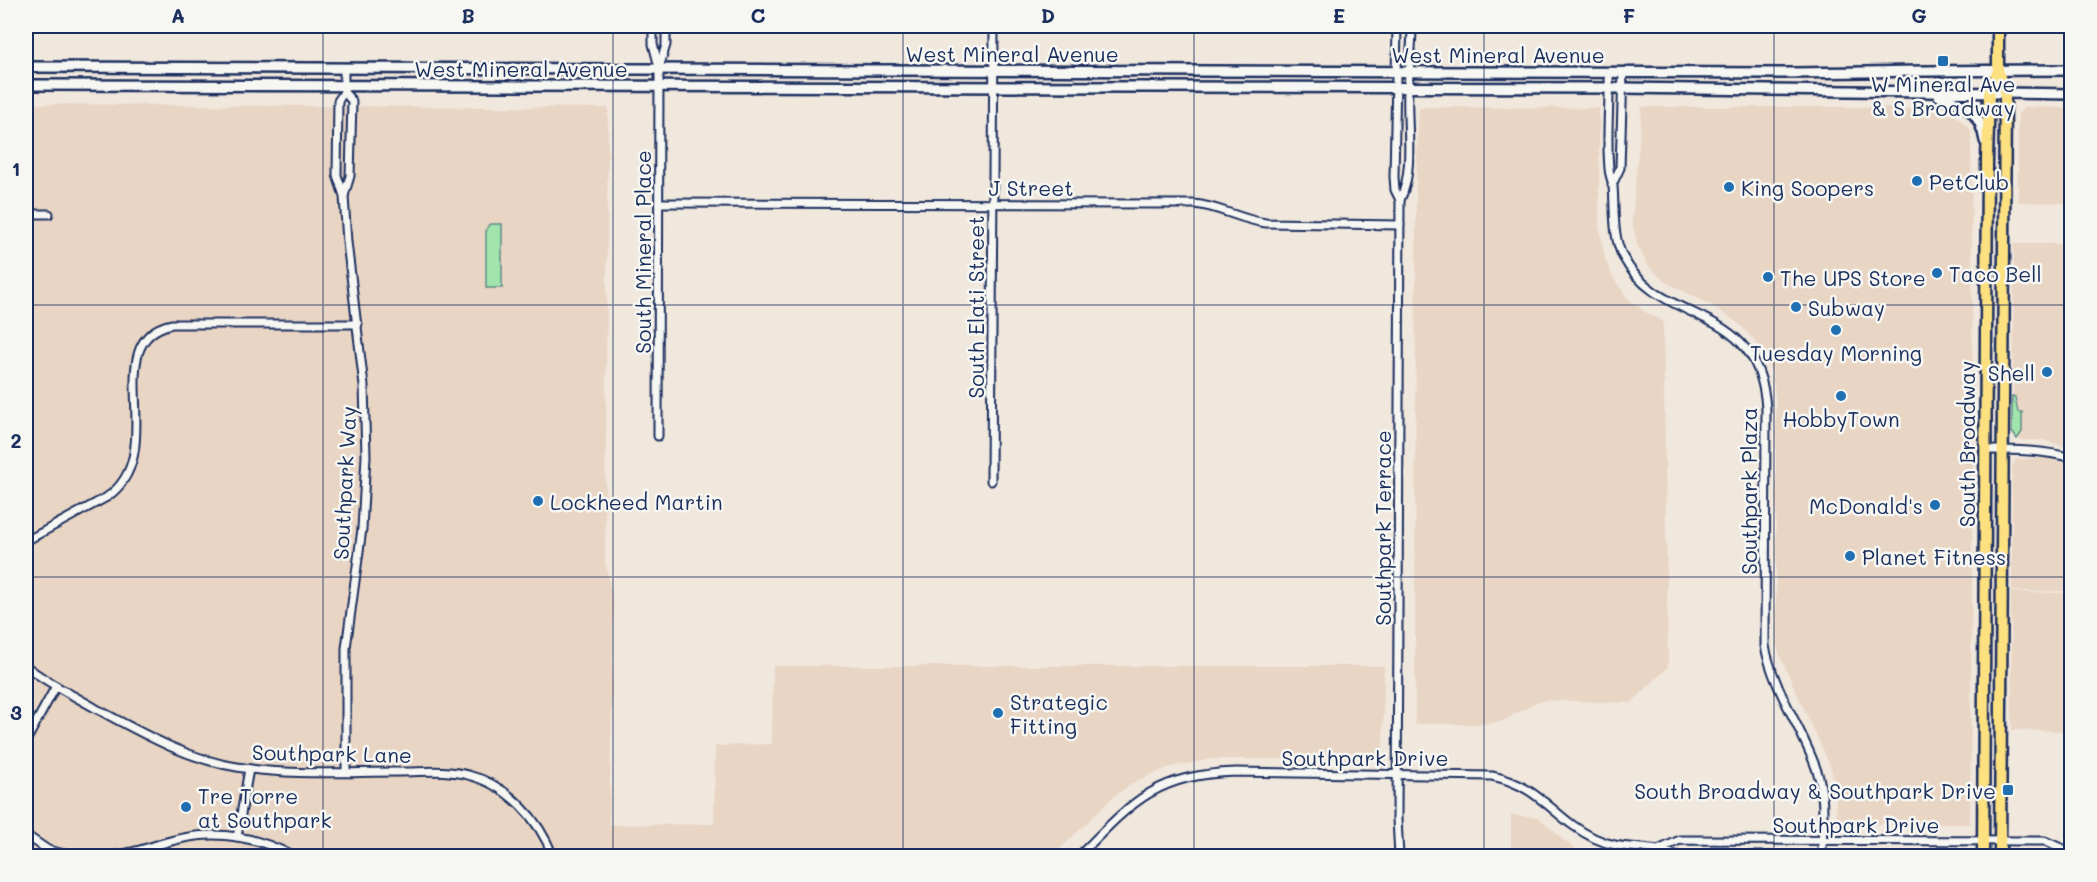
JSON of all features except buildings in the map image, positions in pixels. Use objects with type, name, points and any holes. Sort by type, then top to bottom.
[{"type":"main road","name":"South Broadway","points":[[1998,26],[1998,70],[2005,94],[2000,856]]},
{"type":"main road","name":"West Mineral Avenue","points":[[26,67],[1783,73],[2072,70]]},
{"type":"main road","name":"South Broadway","points":[[1983,856],[1987,160],[1989,94],[1998,70]]},
{"type":"main road","name":"West Mineral Avenue","points":[[26,85],[344,89],[659,86],[1408,90],[1623,88],[2072,94]]},
{"type":"main road","points":[[1931,93],[1958,102],[1971,110],[1982,129],[1987,160]]},
{"type":"street","name":"South Mineral Place","points":[[653,26],[653,44],[659,68],[658,436]]},
{"type":"street","name":"South Mineral Place","points":[[659,68],[666,45],[666,26]]},
{"type":"street","name":"South Elati Street","points":[[991,481],[994,26]]},
{"type":"street","name":"Southpark Terrace","points":[[1397,26],[1394,183],[1400,200],[1399,856]]},
{"type":"street","name":"Southpark Terrace","points":[[1400,200],[1407,172],[1408,90],[1412,26]]},
{"type":"street","name":"Southpark Way","points":[[344,68],[344,89],[338,101],[338,175],[344,196],[347,242],[358,324],[364,386],[366,456],[362,529],[346,648],[346,772]]},
{"type":"street","name":"Southpark Plaza","points":[[1609,72],[1609,168],[1615,229],[1623,257],[1635,274],[1654,291],[1732,334],[1754,360],[1762,382],[1766,408],[1765,646],[1774,677],[1817,772],[1822,804],[1822,856]]},
{"type":"street","name":"Southpark Plaza","points":[[1612,185],[1620,168],[1623,72]]},
{"type":"street","name":"Southpark Way","points":[[344,89],[352,101],[350,176],[344,196]]},
{"type":"street","name":"J Street","points":[[659,203],[1194,204],[1207,205],[1266,223],[1400,225]]},
{"type":"street","points":[[26,214],[50,214]]},
{"type":"street","points":[[26,541],[107,497],[128,475],[135,449],[137,352],[141,343],[152,331],[172,324],[358,324]]},
{"type":"street","points":[[1985,450],[2047,452],[2072,458]]},
{"type":"street","name":"Southpark Lane","points":[[26,666],[56,686],[155,740],[210,761],[249,769],[282,772],[449,772],[482,780],[508,795],[527,812],[544,835],[553,856]]},
{"type":"street","points":[[26,741],[56,686]]},
{"type":"street","points":[[237,837],[249,769]]},
{"type":"street","name":"Southpark Drive","points":[[1079,856],[1138,799],[1161,786],[1209,773],[1236,772],[1470,774],[1500,778],[1530,790],[1572,825],[1596,839],[1619,847],[1658,850],[1679,856]]},
{"type":"street","points":[[26,835],[48,850],[73,856]]},
{"type":"street","points":[[106,856],[125,854],[179,838],[197,836],[237,837],[262,843],[293,856]]},
{"type":"street","name":"Southpark Drive","points":[[1658,850],[1680,840],[1822,840],[2045,841],[2070,851]]},
{"type":"street","points":[[2050,856],[2070,851]]},
{"type":"street","name":"Southpark Drive","points":[[1748,856],[1856,856]]},
{"type":"shaded area","points":[[26,104],[608,108],[605,560],[614,607],[609,825],[714,824],[715,746],[772,744],[773,666],[1384,666],[1383,754],[1379,759],[1212,759],[1170,767],[1136,781],[1114,796],[1053,856],[26,856]]},
{"type":"shaded area","points":[[1419,107],[1599,108],[1599,225],[1605,259],[1613,277],[1627,298],[1645,312],[1663,321],[1668,667],[1631,703],[1546,700],[1536,702],[1503,721],[1482,724],[1415,724],[1416,186]]},
{"type":"shaded area","points":[[1642,107],[1871,107],[1951,111],[1971,130],[1973,433],[1970,824],[1837,824],[1835,787],[1831,768],[1776,644],[1776,402],[1772,373],[1755,341],[1739,324],[1713,306],[1665,282],[1649,267],[1637,244],[1632,222]]},
{"type":"shaded area","points":[[2026,107],[2071,108],[2071,203],[2018,202],[2018,114]]},
{"type":"shaded area","points":[[2014,244],[2071,244],[2072,333],[2067,334],[2067,390],[2072,390],[2071,448],[2042,440],[2020,440],[2013,431]]},
{"type":"shaded area","points":[[2048,458],[2071,465],[2071,591],[2012,591],[2012,467],[2017,459]]},
{"type":"shaded area","points":[[2011,592],[2071,593],[2071,731],[2012,730]]},
{"type":"shaded area","points":[[1511,815],[1538,817],[1567,843],[1587,856],[1511,856]]},
{"type":"green space","points":[[490,224],[502,224],[502,288],[486,288],[486,231]]},
{"type":"green space","points":[[2012,397],[2015,397],[2018,412],[2022,412],[2022,432],[2017,439],[2012,432]]},
{"type":"place","name":"W Mineral Ave & S Broadway","points":[[1943,61]]},
{"type":"place","name":"PetClub","points":[[1917,181]]},
{"type":"place","name":"King Soopers","points":[[1729,187]]},
{"type":"place","name":"Taco Bell","points":[[1937,273]]},
{"type":"place","name":"The UPS Store","points":[[1768,277]]},
{"type":"place","name":"Subway","points":[[1796,307]]},
{"type":"place","name":"Tuesday Morning","points":[[1836,330]]},
{"type":"place","name":"Shell","points":[[2047,372]]},
{"type":"place","name":"HobbyTown","points":[[1841,396]]},
{"type":"place","name":"Lockheed Martin","points":[[538,501]]},
{"type":"place","name":"McDonald's","points":[[1935,505]]},
{"type":"place","name":"Planet Fitness","points":[[1850,556]]},
{"type":"place","name":"Strategic Fitting","points":[[998,713]]},
{"type":"place","name":"South Broadway & Southpark Drive","points":[[2008,790]]},
{"type":"place","name":"Tre Torre at Southpark","points":[[186,807]]}]
